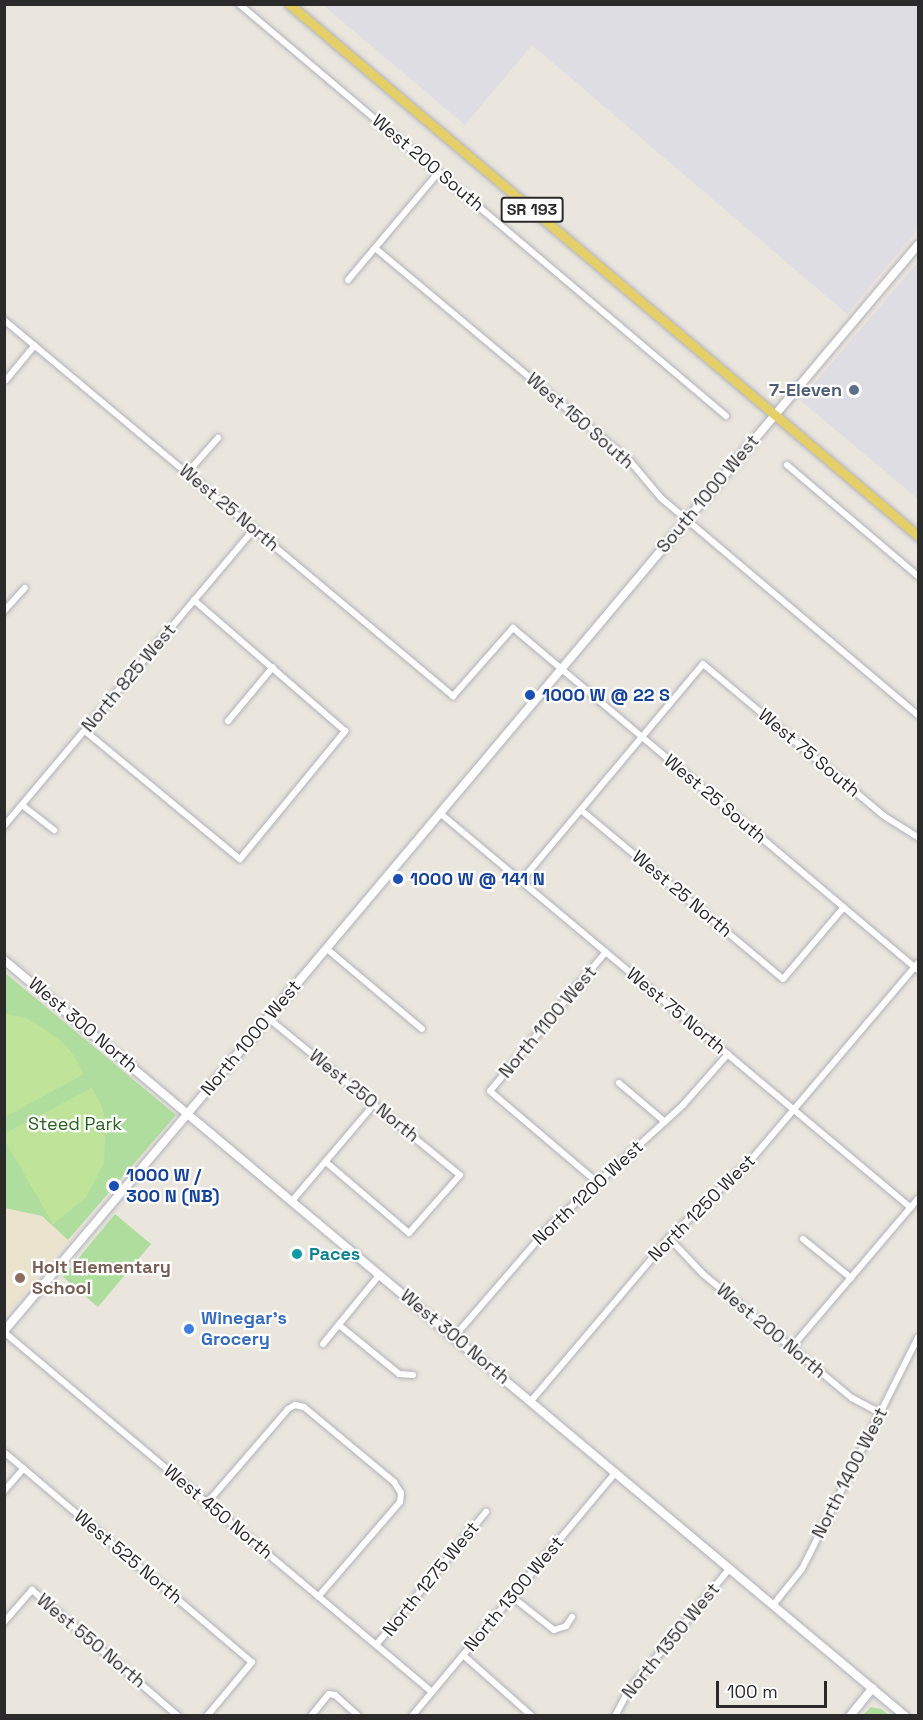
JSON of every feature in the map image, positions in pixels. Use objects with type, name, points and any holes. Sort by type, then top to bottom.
[{"type":"main road","name":"SR 193","points":[[289,4],[918,536]]},
{"type":"main road","name":"South 1000 West","points":[[498,744],[918,245]]},
{"type":"main road","name":"North 1000 West","points":[[188,1113],[498,744]]},
{"type":"main road","name":"West 300 North","points":[[4,960],[905,1716]]},
{"type":"street","name":"West 200 South","points":[[239,4],[726,416]]},
{"type":"street","points":[[348,280],[439,172]]},
{"type":"street","name":"West 150 South","points":[[375,248],[630,461],[661,498],[918,715]]},
{"type":"street","name":"West 25 North","points":[[4,320],[453,696],[513,628]]},
{"type":"street","points":[[6,381],[35,345]]},
{"type":"street","points":[[188,473],[218,438]]},
{"type":"street","points":[[787,465],[918,576]]},
{"type":"street","name":"North 825 West","points":[[4,826],[254,529]]},
{"type":"street","points":[[4,611],[25,588]]},
{"type":"street","points":[[85,730],[240,859],[345,731],[194,600]]},
{"type":"street","name":"West 25 South","points":[[513,628],[917,966]]},
{"type":"street","name":"West 75 South","points":[[642,738],[703,664],[884,816],[918,837]]},
{"type":"street","points":[[228,721],[273,667]]},
{"type":"street","points":[[521,881],[642,738]]},
{"type":"street","points":[[22,805],[54,830]]},
{"type":"street","name":"West 25 North","points":[[581,810],[783,979],[844,907]]},
{"type":"street","name":"West 75 North","points":[[441,814],[911,1208]]},
{"type":"street","points":[[327,949],[422,1029]]},
{"type":"street","name":"North 1100 West","points":[[598,1183],[490,1091],[606,952]]},
{"type":"street","name":"North 1250 West","points":[[531,1401],[669,1238],[751,1160],[917,966]]},
{"type":"street","name":"West 250 North","points":[[268,1018],[375,1103],[460,1175],[409,1233],[326,1162]]},
{"type":"street","name":"North 1200 West","points":[[454,1337],[530,1247],[696,1092],[728,1054]]},
{"type":"street","points":[[619,1083],[664,1122]]},
{"type":"street","points":[[292,1201],[375,1103]]},
{"type":"street","name":"North 1000 West","points":[[4,1331],[188,1113]]},
{"type":"street","points":[[791,1348],[918,1199]]},
{"type":"street","name":"West 200 North","points":[[669,1238],[703,1275],[791,1348],[852,1398],[880,1413]]},
{"type":"street","points":[[803,1239],[851,1278]]},
{"type":"street","points":[[323,1344],[380,1275]]},
{"type":"street","points":[[339,1325],[399,1374],[413,1375]]},
{"type":"street","name":"West 450 North","points":[[4,1331],[432,1692]]},
{"type":"street","name":"North 1400 West","points":[[773,1605],[802,1569],[918,1337]]},
{"type":"street","points":[[207,1503],[288,1409],[295,1405],[304,1407],[394,1482],[401,1493],[400,1503],[318,1597]]},
{"type":"street","name":"West 525 North","points":[[4,1452],[252,1662],[207,1716]]},
{"type":"street","points":[[4,1491],[24,1468]]},
{"type":"street","name":"North 1300 West","points":[[412,1716],[616,1472]]},
{"type":"street","name":"North 1275 West","points":[[376,1646],[486,1512]]},
{"type":"street","name":"North 1350 West","points":[[615,1716],[627,1693],[729,1568]]},
{"type":"street","name":"West 550 North","points":[[4,1622],[32,1590],[178,1716]]},
{"type":"street","points":[[511,1596],[554,1630],[566,1626],[572,1617]]},
{"type":"street","points":[[463,1655],[532,1716]]},
{"type":"street","points":[[850,1716],[873,1688]]},
{"type":"street","points":[[311,1716],[329,1694],[334,1695],[358,1716]]},
{"type":"shaded area","points":[[323,5],[918,5],[918,229],[847,314],[532,45],[465,125]]},
{"type":"shaded area","points":[[918,262],[918,499],[800,400]]},
{"type":"shaded area","name":"Holt Elementary School","points":[[5,1208],[42,1216],[68,1240],[5,1316]]},
{"type":"green space","name":"Steed Park","points":[[4,972],[176,1115],[68,1240],[42,1216],[5,1208]]},
{"type":"green space","points":[[5,1014],[26,1018],[58,1038],[72,1053],[84,1074],[5,1117]]},
{"type":"green space","points":[[92,1088],[102,1107],[106,1124],[104,1163],[86,1198],[53,1224],[5,1141],[6,1133]]},
{"type":"green space","points":[[115,1214],[151,1244],[98,1307],[63,1277]]},
{"type":"green space","points":[[871,1707],[881,1709],[889,1715],[864,1714]]},
{"type":"place","name":"7-Eleven","points":[[854,390]]},
{"type":"place","name":"1000 W @ 22 S","points":[[530,695]]},
{"type":"place","name":"1000 W @ 141 N","points":[[398,879]]},
{"type":"place","name":"1000 W / 300 N (NB)","points":[[114,1186]]},
{"type":"place","name":"Paces","points":[[297,1254]]},
{"type":"place","name":"Holt Elementary School","points":[[20,1278]]},
{"type":"place","name":"Winegar's Grocery","points":[[189,1329]]}]
